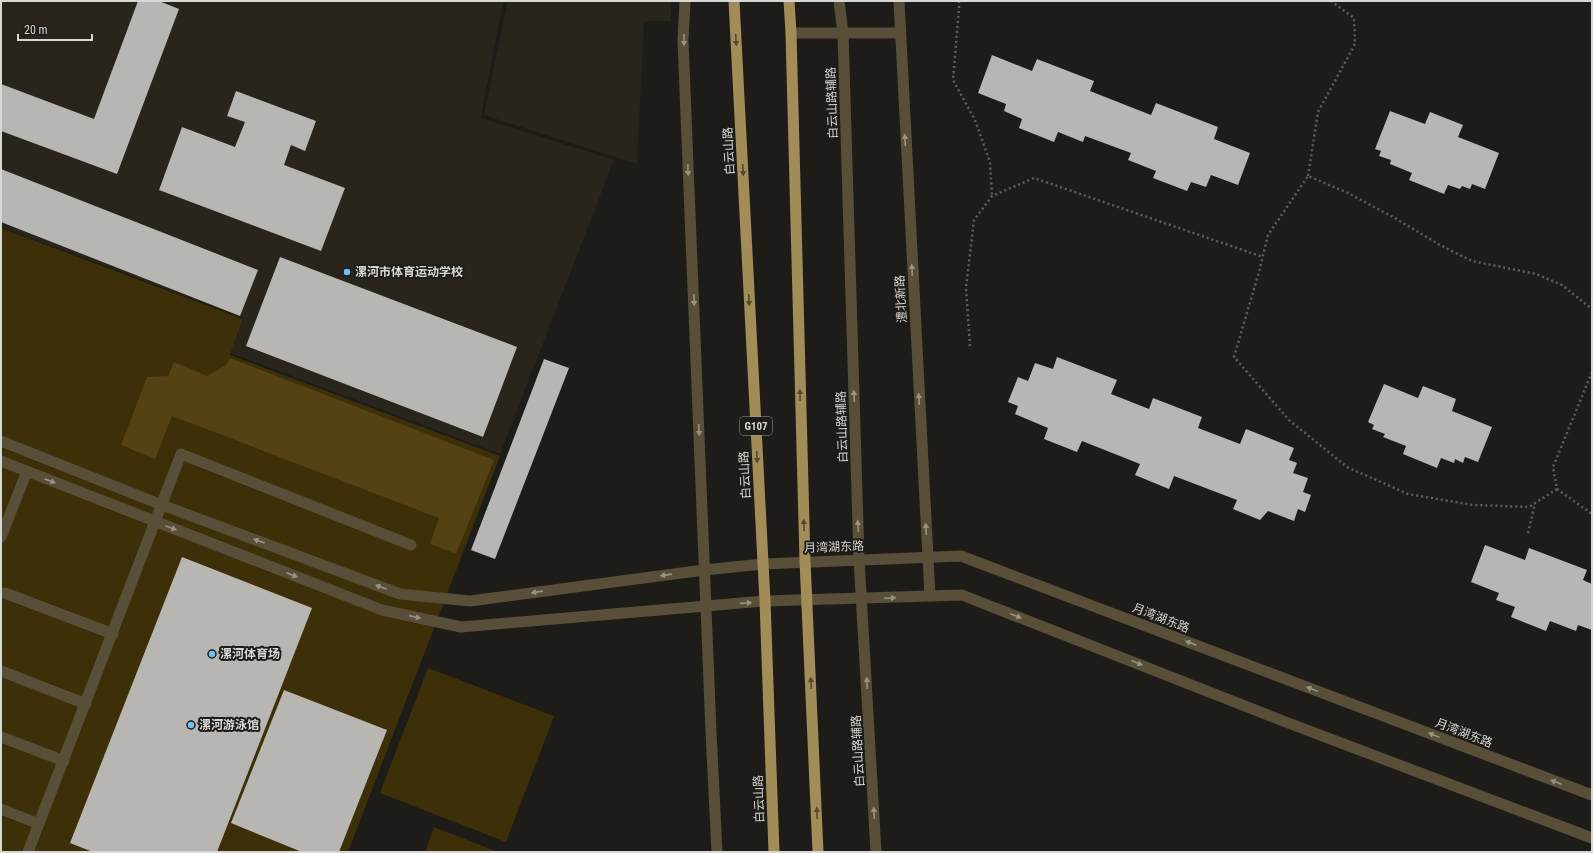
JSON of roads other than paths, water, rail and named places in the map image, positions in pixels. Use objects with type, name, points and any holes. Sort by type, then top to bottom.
[{"type":"highway","name":"白云山路","points":[[734,1],[765,602],[774,852]]},
{"type":"highway","points":[[789,1],[805,561],[818,852]]},
{"type":"street","points":[[685,1],[683,41],[717,852]]},
{"type":"street","name":"白云山路辅路","points":[[839,1],[843,33],[859,559],[876,852]]},
{"type":"street","name":"澧北新路","points":[[899,1],[930,596]]},
{"type":"street","points":[[791,33],[900,33]]},
{"type":"street","name":"月湾湖东路","points":[[1,441],[162,505],[400,594],[470,601],[704,570],[763,564],[805,561],[961,556],[1592,796]]},
{"type":"street","points":[[28,852],[182,454],[411,545]]},
{"type":"street","points":[[1,461],[382,610],[461,627],[765,602],[962,595],[1276,718],[1592,838]]},
{"type":"street","points":[[1,538],[26,471]]},
{"type":"street","points":[[5,593],[113,634]]},
{"type":"street","points":[[1,672],[86,704]]},
{"type":"street","points":[[1,737],[64,761]]},
{"type":"street","points":[[1,809],[39,824]]},
{"type":"place","name":"漯河市体育运动学校","points":[[347,272]]},
{"type":"place","name":"漯河体育场","points":[[212,654]]},
{"type":"place","name":"漯河游泳馆","points":[[191,725]]}]
